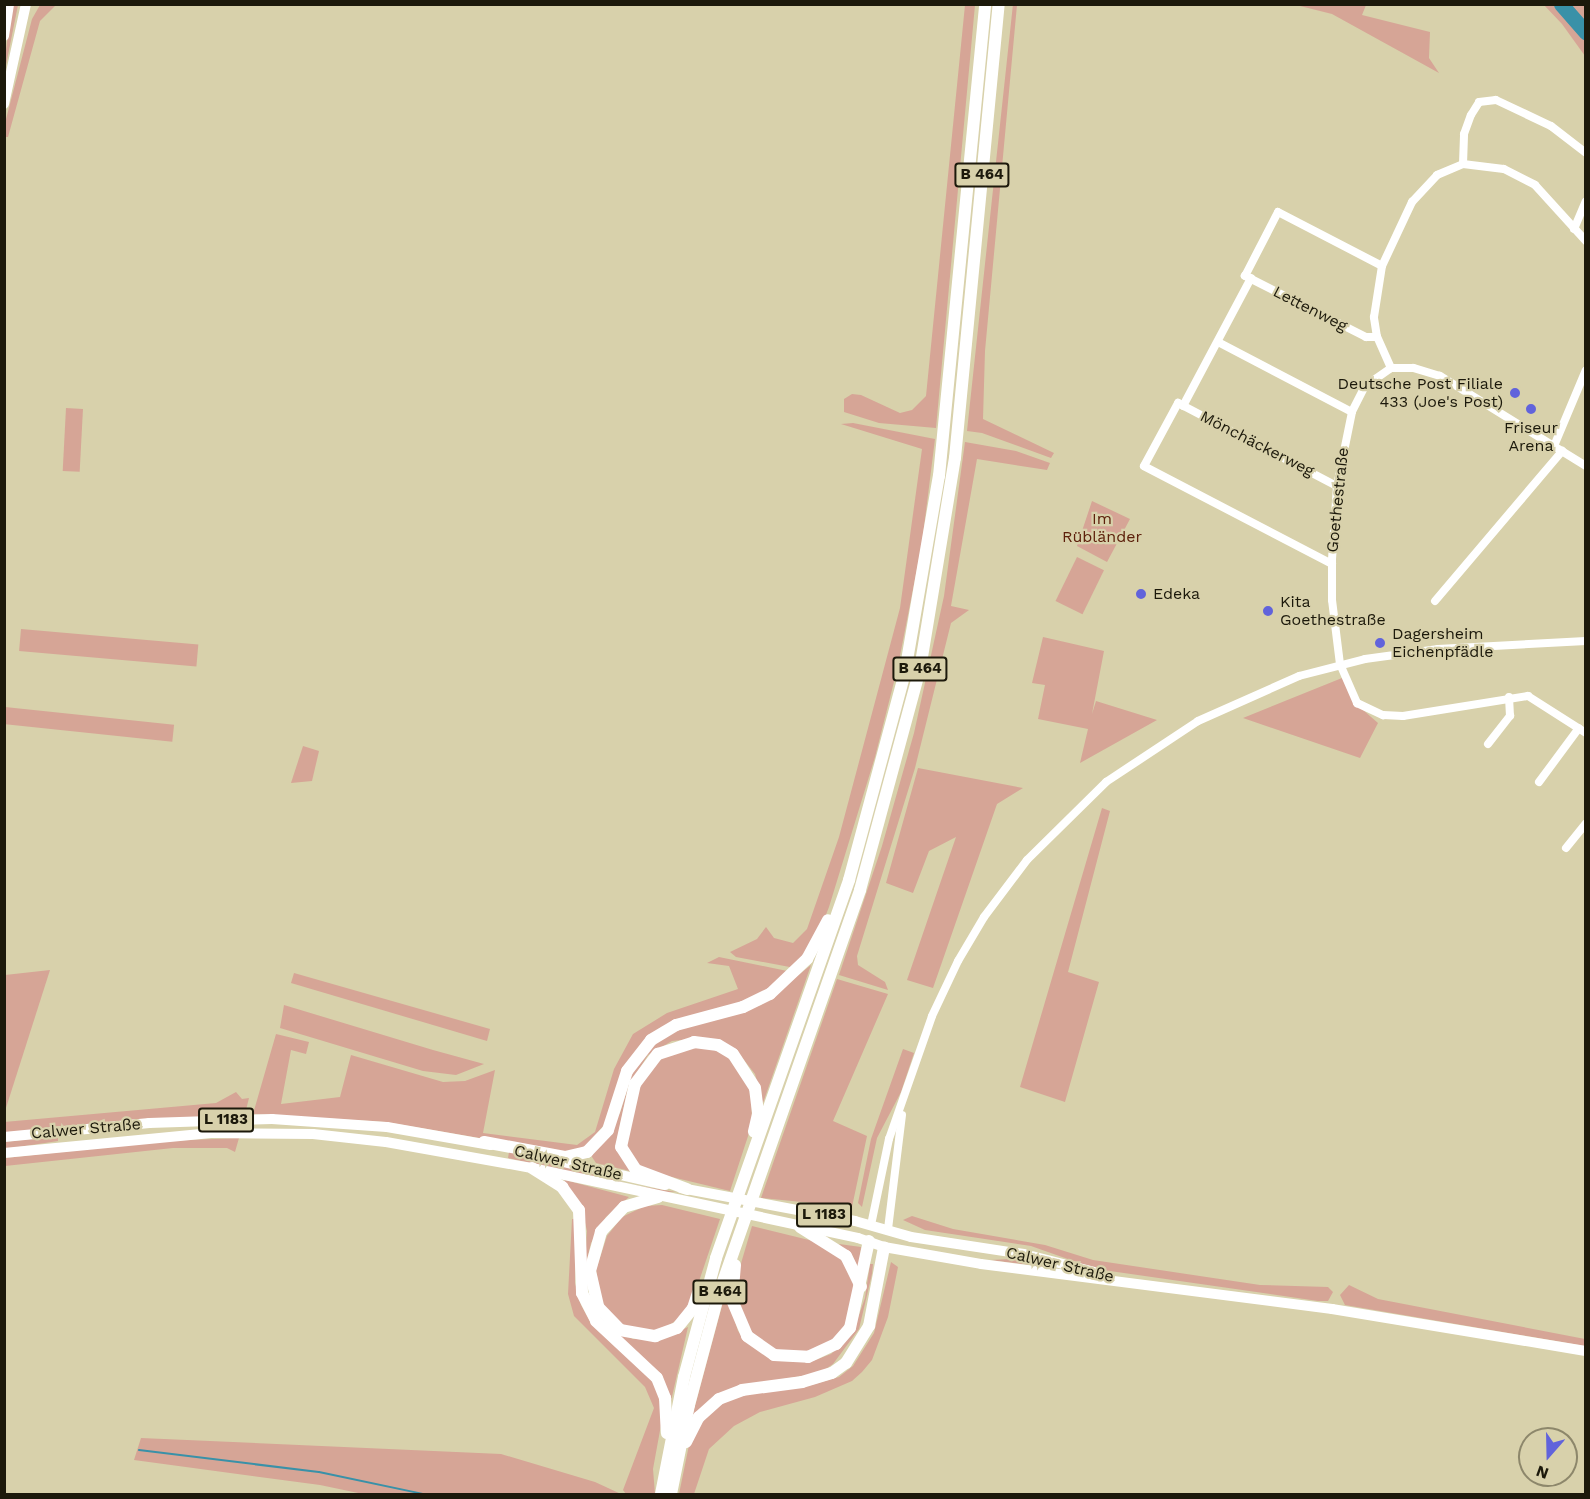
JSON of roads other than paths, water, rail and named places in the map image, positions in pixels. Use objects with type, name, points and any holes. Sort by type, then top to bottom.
[{"type":"highway","name":"B 464","points":[[661,1494],[684,1377],[716,1258],[846,887],[895,714],[932,532],[985,4]]},
{"type":"highway","name":"B 464","points":[[671,1494],[719,1293],[864,875],[924,648],[956,448],[999,4]]},
{"type":"highway","points":[[994,47],[1004,4]]},
{"type":"highway","points":[[484,1142],[565,1157],[587,1152],[608,1130],[627,1071],[641,1049],[676,1025],[743,1007],[786,982],[814,948],[834,904],[846,887]]},
{"type":"highway","points":[[687,1189],[636,1170],[621,1147],[638,1078],[648,1063],[668,1048],[694,1042],[712,1044],[734,1054],[745,1067],[758,1101],[750,1162]]},
{"type":"highway","points":[[532,1168],[562,1187],[579,1210],[582,1237],[580,1276],[592,1315],[648,1367],[662,1387],[668,1419],[661,1494]]},
{"type":"highway","points":[[757,1181],[759,1194],[732,1286],[736,1313],[747,1336],[774,1355],[795,1358],[817,1355],[846,1334],[861,1288],[869,1241]]},
{"type":"highway","points":[[658,1197],[624,1207],[610,1220],[596,1242],[590,1281],[598,1307],[608,1320],[620,1330],[639,1335],[655,1336],[677,1328],[693,1308],[706,1268],[716,1258]]},
{"type":"highway","points":[[800,1227],[846,1256],[861,1288]]},
{"type":"highway","points":[[675,1470],[680,1466],[692,1427],[719,1399],[742,1390],[802,1382],[832,1372],[846,1363],[869,1326],[884,1247]]},
{"type":"main road","points":[[4,36],[9,4]]},
{"type":"main road","points":[[4,104],[26,4]]},
{"type":"main road","name":"Calwer Straße","points":[[4,1137],[149,1123],[272,1119],[387,1127],[484,1142],[775,1208],[871,1225],[911,1237],[1044,1258],[1123,1280]]},
{"type":"main road","name":"Calwer Straße","points":[[4,1153],[149,1136],[271,1132],[386,1142],[532,1168],[869,1241],[884,1247],[1042,1274],[1123,1280],[1471,1329],[1586,1351]]},
{"type":"main road","points":[[869,1241],[871,1225]]},
{"type":"main road","points":[[884,1247],[888,1229]]},
{"type":"street","points":[[4,10],[7,24]]},
{"type":"street","points":[[1463,164],[1464,134],[1471,116],[1479,102],[1497,100],[1551,126],[1586,153]]},
{"type":"street","points":[[1586,241],[1535,185],[1504,169],[1463,164],[1437,175],[1425,186],[1400,224],[1382,266],[1374,307],[1377,337],[1391,368],[1413,368],[1440,376],[1586,466]]},
{"type":"street","points":[[1574,229],[1586,201]]},
{"type":"street","points":[[1332,564],[1144,466],[1218,342],[1278,212],[1382,266]]},
{"type":"street","name":"Lettenweg","points":[[1248,277],[1366,337],[1377,337]]},
{"type":"street","points":[[1218,342],[1352,411]]},
{"type":"street","name":"Goethestraße","points":[[1391,368],[1365,386],[1352,411],[1337,486],[1332,564],[1340,664],[1357,703],[1383,715],[1403,716],[1509,697],[1538,699],[1582,731]]},
{"type":"street","points":[[1554,446],[1582,392],[1586,370]]},
{"type":"street","name":"Mönchäckerweg","points":[[1181,405],[1337,486]]},
{"type":"street","points":[[1436,601],[1562,451]]},
{"type":"street","points":[[871,1225],[889,1138],[940,999],[970,939],[1002,892],[1050,834],[1106,782],[1169,737],[1218,711],[1274,686],[1340,664],[1460,646],[1586,641]]},
{"type":"street","points":[[1488,744],[1510,716],[1509,697]]},
{"type":"street","points":[[1539,782],[1582,731]]},
{"type":"street","points":[[1566,848],[1586,823]]},
{"type":"street","points":[[888,1229],[903,1104]]},
{"type":"waterway","points":[[1561,4],[1586,33]]},
{"type":"waterway","points":[[139,1450],[319,1472],[423,1494]]},
{"type":"place","name":"Deutsche Post Filiale 433 (Joe's Post)","points":[[1515,393]]},
{"type":"place","name":"Friseur Arena","points":[[1531,409]]},
{"type":"place","name":"Edeka","points":[[1141,594]]},
{"type":"place","name":"Kita Goethestraße","points":[[1268,611]]},
{"type":"place","name":"Dagersheim Eichenpfädle","points":[[1380,643]]},
{"type":"park label","name":"Im Rübländer","points":[[1102,528]]}]
